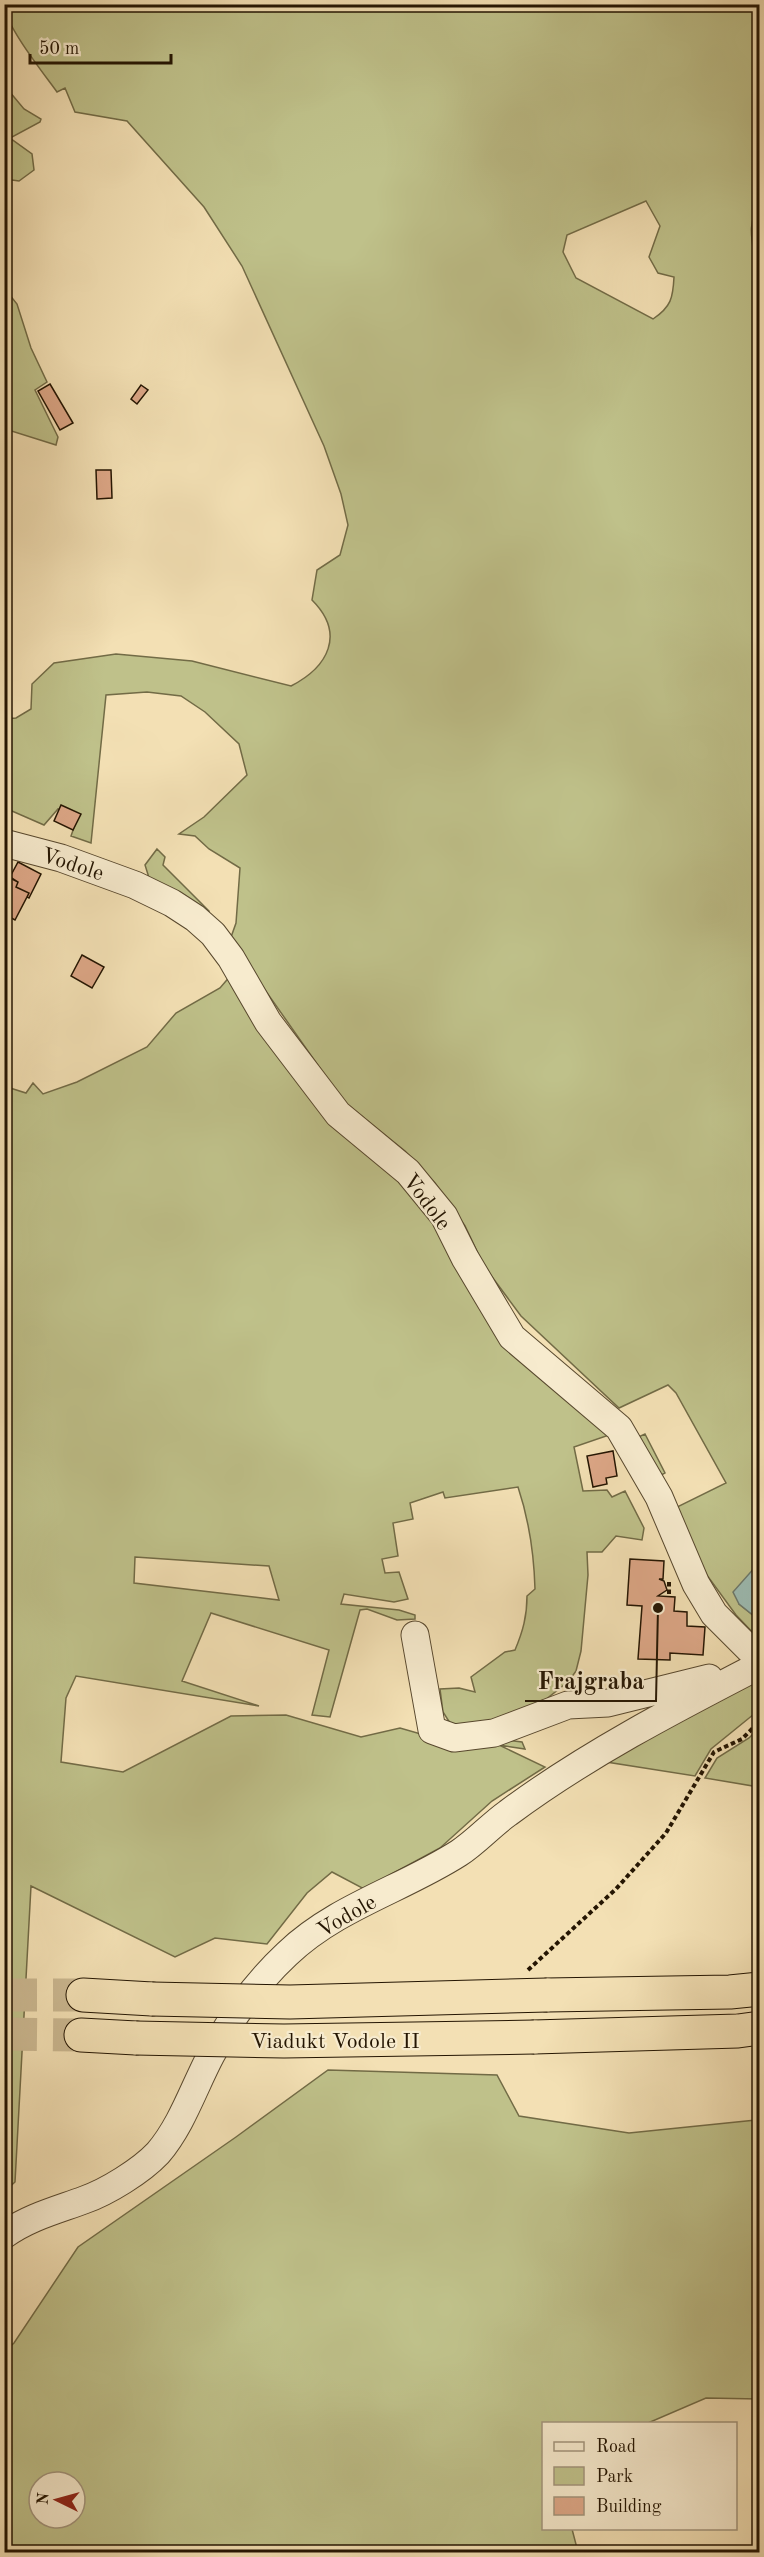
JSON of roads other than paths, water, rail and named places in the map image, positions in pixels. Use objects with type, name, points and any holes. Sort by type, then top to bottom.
[{"type":"highway","name":"Viadukt Vodole II","points":[[82,1995],[290,2002],[536,1985],[730,1992],[759,1989]]},
{"type":"highway","name":"Viadukt Vodole II","points":[[81,2035],[307,2041],[534,2037],[738,2031],[759,2028]]},
{"type":"street","name":"Vodole","points":[[4,843],[61,858],[135,885],[172,903],[195,918],[213,934],[231,958],[268,1022],[338,1114],[408,1172],[444,1216],[465,1258],[512,1337],[619,1428],[659,1497],[696,1584],[714,1614],[759,1663],[617,1741],[507,1813],[461,1852],[414,1880],[362,1903],[318,1928],[287,1954],[231,2021],[172,2133],[158,2152],[140,2169],[87,2199],[47,2211],[4,2235]]},
{"type":"street","points":[[415,1635],[432,1730],[453,1738],[494,1733],[568,1705],[608,1703],[660,1692],[759,1663]]},
{"type":"water","points":[[756,1566],[759,1569],[759,1620],[739,1604],[733,1592]]},
{"type":"tunnel","points":[[4,1995],[83,1995]]},
{"type":"tunnel","points":[[4,2034],[81,2035]]},
{"type":"place","name":"Frajgraba","points":[[658,1608]]}]
